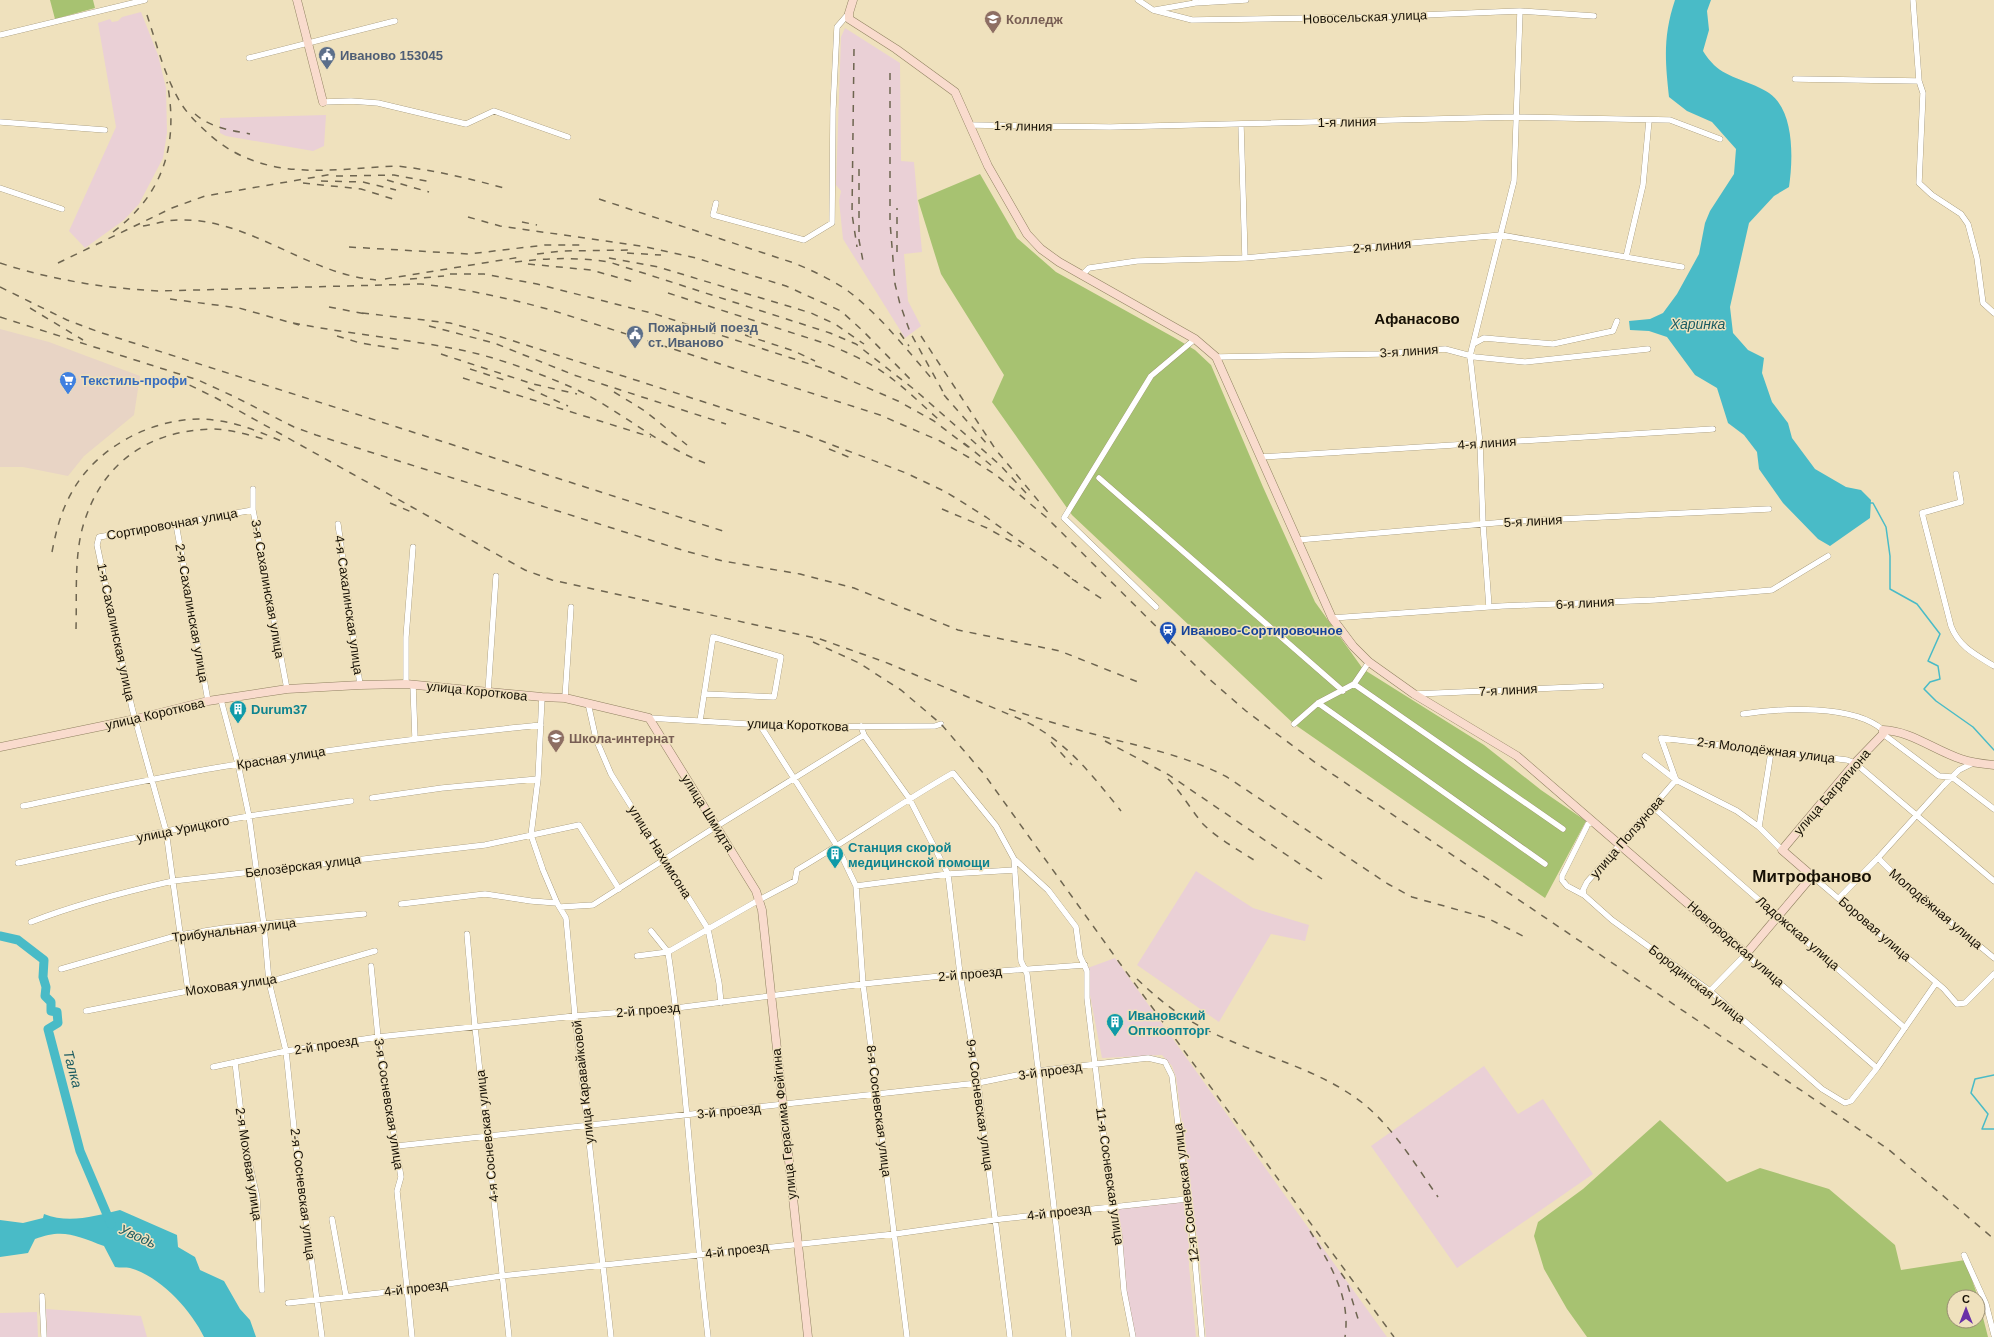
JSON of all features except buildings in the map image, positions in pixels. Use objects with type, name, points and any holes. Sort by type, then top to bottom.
[{"type":"street","points":[[0,35],[145,0]]},
{"type":"street","points":[[297,0],[324,102],[351,101],[378,103],[466,124],[494,111],[568,136]]},
{"type":"street","points":[[852,0],[849,19],[896,49],[955,92],[988,166],[1027,234],[1041,249],[1058,262],[1082,274],[1195,339],[1216,357]]},
{"type":"street","name":"Новосельская улица","points":[[1139,0],[1153,10],[1192,20],[1374,17],[1520,11],[1594,16]]},
{"type":"street","points":[[1153,10],[1195,2],[1246,0]]},
{"type":"street","points":[[1913,0],[1919,81],[1923,93],[1919,183],[1932,195],[1961,214],[1968,224],[1984,303],[1994,313]]},
{"type":"street","points":[[1489,607],[1483,524],[1480,443],[1470,356],[1514,181],[1515,117],[1520,11]]},
{"type":"street","points":[[716,204],[713,215],[804,240],[832,223],[833,109],[837,27],[849,13]]},
{"type":"street","points":[[249,58],[395,21]]},
{"type":"street","points":[[1795,79],[1919,81]]},
{"type":"street","name":"1-я линия","points":[[971,125],[1110,127],[1240,125],[1515,117],[1670,120],[1720,139]]},
{"type":"street","points":[[1626,257],[1643,185],[1648,120]]},
{"type":"street","points":[[0,122],[105,130]]},
{"type":"street","points":[[1240,125],[1245,258]]},
{"type":"street","points":[[0,188],[62,209]]},
{"type":"street","name":"2-я линия","points":[[1082,274],[1089,268],[1137,261],[1245,258],[1501,234],[1682,267]]},
{"type":"street","points":[[1473,344],[1484,338],[1553,344],[1613,331],[1617,321]]},
{"type":"street","points":[[1156,607],[1064,518],[1151,376],[1195,339]]},
{"type":"street","name":"3-я линия","points":[[1216,357],[1381,354],[1445,349],[1470,356],[1525,362],[1648,349]]},
{"type":"street","name":"Новгородская улица","points":[[1216,357],[1332,618],[1353,646],[1369,662],[1414,694],[1517,756],[1877,1068]]},
{"type":"street","name":"4-я линия","points":[[1260,457],[1713,429]]},
{"type":"street","points":[[1956,474],[1961,502],[1922,513],[1955,637],[1972,653],[1994,666]]},
{"type":"street","points":[[1099,478],[1343,690]]},
{"type":"street","name":"3-я Сахалинская улица","points":[[253,488],[254,510],[287,689]]},
{"type":"street","name":"5-я линия","points":[[1297,540],[1483,524],[1769,509]]},
{"type":"street","name":"Сортировочная улица","points":[[97,545],[99,537],[254,510]]},
{"type":"street","name":"2-я Сахалинская улица","points":[[176,524],[208,701]]},
{"type":"street","name":"4-я Сахалинская улица","points":[[338,524],[360,685]]},
{"type":"street","name":"1-я Сахалинская улица","points":[[97,545],[132,708],[166,831],[179,935],[188,991]]},
{"type":"street","points":[[413,547],[406,637],[414,738]]},
{"type":"street","name":"6-я линия","points":[[1332,618],[1489,607],[1655,600],[1772,590],[1828,556]]},
{"type":"street","points":[[488,692],[496,576]]},
{"type":"street","points":[[565,698],[571,607]]},
{"type":"street","points":[[700,721],[704,694],[713,637],[781,656],[774,697],[704,694]]},
{"type":"street","points":[[1294,724],[1318,704],[1354,684],[1369,662]]},
{"type":"street","points":[[1354,684],[1564,829]]},
{"type":"street","name":"улица Короткова","points":[[0,747],[136,719],[208,701],[287,689],[360,685],[409,685],[565,698],[649,718],[796,727],[935,726],[941,724]]},
{"type":"street","name":"7-я линия","points":[[1414,694],[1601,686]]},
{"type":"street","points":[[531,835],[538,779],[542,697]]},
{"type":"street","name":"2-я Сосневская улица","points":[[221,700],[238,764],[249,816],[264,925],[269,982],[286,1051],[295,1138],[322,1337]]},
{"type":"street","name":"улица Нахимсона","points":[[588,703],[596,739],[611,774],[708,929],[719,983],[721,1003]]},
{"type":"street","points":[[1318,704],[1545,864]]},
{"type":"street","points":[[1743,714],[1782,709],[1817,711],[1863,718],[1876,724],[1883,732],[1939,776],[1952,777],[1994,809]]},
{"type":"street","name":"улица Шмидта","points":[[649,718],[756,890],[762,910]]},
{"type":"street","name":"Красная улица","points":[[23,806],[152,779],[238,764],[414,738],[541,725]]},
{"type":"street","points":[[760,725],[837,846],[856,886],[948,874],[1015,870]]},
{"type":"street","points":[[861,726],[864,735],[909,798],[948,874]]},
{"type":"street","points":[[1883,732],[1903,733],[1960,759],[1973,763],[1994,765]]},
{"type":"street","name":"улица Багратиона","points":[[1782,850],[1883,732]]},
{"type":"street","points":[[401,904],[485,894],[558,905],[594,905],[717,826],[864,735]]},
{"type":"street","name":"2-я Молодёжная улица","points":[[1676,780],[1661,738],[1847,760],[1855,763],[1994,881]]},
{"type":"street","points":[[1759,827],[1771,752]]},
{"type":"street","name":"Боровая улица","points":[[1645,756],[1676,780],[1728,804],[1759,827],[1782,850],[1936,983],[1953,1001],[1962,1004],[1994,974]]},
{"type":"street","points":[[1839,898],[1878,858],[1952,777],[1959,770],[1973,763]]},
{"type":"street","name":"11-я Сосневская улица","points":[[909,798],[953,773],[996,826],[1014,859],[1048,890],[1076,927],[1080,956],[1087,971],[1087,998],[1094,1064],[1112,1206],[1119,1233],[1124,1291],[1133,1337]]},
{"type":"street","points":[[372,798],[442,788],[538,779]]},
{"type":"street","name":"улица Ползунова","points":[[1584,895],[1583,890],[1587,882],[1621,845],[1676,780]]},
{"type":"street","points":[[637,956],[668,952],[795,881],[797,870],[837,846],[909,798]]},
{"type":"street","name":"улица Урицкого","points":[[18,863],[166,831],[249,816],[350,801]]},
{"type":"street","name":"Ладожская улица","points":[[1653,807],[1778,914],[1905,1028]]},
{"type":"street","name":"Бородинская улица","points":[[1593,822],[1588,824],[1562,876],[1562,880],[1567,886],[1584,895],[1612,920],[1710,991],[1822,1089],[1845,1103],[1851,1101],[1877,1068],[1936,983]]},
{"type":"street","name":"Белозёрская улица","points":[[31,922],[71,906],[172,881],[485,845],[578,825],[619,889]]},
{"type":"street","name":"улица Каравайковой","points":[[531,835],[543,870],[558,905],[566,918],[575,1016],[611,1337]]},
{"type":"street","name":"Молодёжная улица","points":[[1878,858],[1899,878],[1994,958]]},
{"type":"street","points":[[1014,859],[1021,961],[1027,974],[1037,1071],[1069,1337]]},
{"type":"street","name":"9-я Сосневская улица","points":[[948,874],[960,974],[978,1083],[1010,1337]]},
{"type":"street","points":[[1710,991],[1746,954],[1778,914],[1812,876]]},
{"type":"street","name":"8-я Сосневская улица","points":[[856,886],[863,984],[878,1094],[907,1337]]},
{"type":"street","name":"улица Герасима Фейгина","points":[[762,910],[770,997],[808,1337]]},
{"type":"street","name":"Трибунальная улица","points":[[61,969],[179,935],[224,928],[364,914]]},
{"type":"street","points":[[651,931],[668,952],[676,1008],[708,1337]]},
{"type":"street","name":"4-я Сосневская улица","points":[[467,934],[501,1276],[509,1337]]},
{"type":"street","name":"Моховая улица","points":[[86,1011],[188,991],[269,982],[375,951]]},
{"type":"street","name":"2-й проезд","points":[[213,1067],[286,1051],[475,1026],[676,1008],[863,984],[960,974],[1084,965]]},
{"type":"street","name":"3-я Сосневская улица","points":[[371,966],[378,1038],[401,1177],[397,1191],[412,1337]]},
{"type":"street","name":"3-й проезд","points":[[397,1146],[488,1137],[588,1124],[686,1116],[978,1083],[1037,1071],[1148,1058],[1155,1059]]},
{"type":"street","name":"12-я Сосневская улица","points":[[1155,1059],[1165,1062],[1172,1076],[1186,1199],[1190,1208],[1202,1337]]},
{"type":"street","name":"2-я Моховая улица","points":[[235,1062],[244,1139],[257,1197],[262,1290]]},
{"type":"street","name":"4-й проезд","points":[[288,1303],[407,1290],[501,1276],[602,1266],[798,1243],[895,1234],[995,1220],[1186,1199]]},
{"type":"street","name":"2-я Сосневская улица","points":[[332,1219],[346,1296]]},
{"type":"street","points":[[1964,1255],[1986,1304],[1994,1335]]},
{"type":"street","points":[[42,1296],[44,1337]]},
{"type":"shaded area","points":[[141,12],[158,55],[166,88],[167,133],[163,158],[139,204],[124,220],[85,248],[69,231],[116,127],[98,23],[110,19],[112,22],[118,21],[122,17]]},
{"type":"shaded area","points":[[845,28],[900,63],[901,161],[914,162],[922,252],[904,254],[908,301],[921,326],[905,338],[843,239],[839,201],[841,191],[836,185],[841,37]]},
{"type":"shaded area","points":[[326,115],[324,146],[313,151],[226,136],[220,133],[220,118]]},
{"type":"shaded area","name":"Текстиль-профи","points":[[0,329],[49,342],[140,376],[134,415],[84,456],[68,476],[23,467],[0,467]]},
{"type":"shaded area","points":[[1196,871],[1253,908],[1309,925],[1305,941],[1271,934],[1219,1022],[1137,965]]},
{"type":"shaded area","points":[[1115,958],[1387,1337],[1206,1337],[1200,1262],[1176,1077],[1172,1066],[1162,1055],[1102,1058],[1085,969]]},
{"type":"shaded area","points":[[1484,1066],[1518,1114],[1543,1099],[1593,1174],[1457,1268],[1371,1146]]},
{"type":"shaded area","points":[[1183,1199],[1185,1205],[1189,1245],[1189,1266],[1196,1337],[1134,1337],[1125,1291],[1114,1206]]},
{"type":"shaded area","points":[[46,1309],[141,1316],[147,1337],[47,1337]]},
{"type":"shaded area","points":[[37,1312],[38,1337],[0,1337],[0,1313]]},
{"type":"green space","points":[[50,0],[93,0],[95,8],[55,19]]},
{"type":"green space","points":[[980,174],[1017,238],[1056,272],[1195,350],[1211,365],[1263,487],[1315,602],[1363,669],[1484,745],[1541,790],[1586,821],[1545,898],[1294,724],[1072,515],[992,402],[1004,375],[941,274],[918,200]]},
{"type":"green space","points":[[1660,1120],[1727,1182],[1760,1168],[1829,1189],[1895,1245],[1901,1270],[1965,1260],[1975,1289],[1946,1289],[1946,1329],[1986,1329],[1988,1337],[1587,1337],[1567,1309],[1544,1269],[1534,1236],[1538,1222],[1583,1189]]},
{"type":"water","name":"Харинка","points":[[1675,0],[1711,0],[1707,11],[1709,30],[1703,51],[1711,62],[1719,69],[1769,93],[1784,111],[1788,124],[1791,150],[1789,187],[1774,196],[1749,223],[1730,307],[1733,333],[1748,350],[1764,358],[1762,373],[1772,402],[1788,423],[1792,438],[1815,469],[1846,487],[1861,490],[1871,500],[1870,518],[1830,546],[1818,539],[1783,503],[1759,469],[1757,452],[1744,435],[1728,423],[1717,388],[1695,375],[1667,337],[1649,331],[1630,330],[1629,321],[1650,319],[1663,313],[1677,294],[1699,254],[1705,223],[1710,211],[1734,174],[1736,149],[1712,122],[1687,111],[1669,97],[1666,48],[1668,25]]},
{"type":"water","name":"Уводь","points":[[120,1210],[177,1235],[178,1247],[195,1257],[200,1270],[224,1281],[240,1309],[250,1320],[256,1337],[204,1337],[183,1305],[163,1286],[141,1272],[130,1268],[115,1267],[104,1246],[78,1236],[54,1234],[45,1236],[35,1239],[28,1253],[0,1257],[0,1220],[23,1223],[43,1218],[44,1214],[53,1217],[72,1219],[92,1217]]},
{"type":"waterway","name":"Харинка","points":[[1870,503],[1873,503],[1886,527],[1890,556],[1890,589],[1917,604],[1940,634],[1928,661],[1938,666],[1940,679],[1930,682],[1924,689],[1936,701],[1973,727],[1994,750]]},
{"type":"waterway","name":"Талка","points":[[0,936],[18,940],[44,960],[43,977],[46,987],[45,996],[51,1002],[51,1011],[57,1012],[58,1023],[48,1029],[80,1151],[111,1224]]},
{"type":"waterway","name":"Харинка","points":[[1994,1075],[1975,1079],[1971,1093],[1988,1114],[1982,1129],[1994,1129]]},
{"type":"railway","points":[[147,15],[166,73],[182,105],[207,133],[232,151],[254,161],[277,167],[300,170],[324,170],[397,166],[450,175],[504,188]]},
{"type":"railway","points":[[854,49],[852,214],[857,247]]},
{"type":"railway","points":[[890,73],[890,222],[895,284],[910,332],[947,399]]},
{"type":"railway","points":[[113,232],[145,201],[156,184],[164,166],[169,146],[171,126],[167,82]]},
{"type":"railway","points":[[195,114],[201,119],[214,125],[228,130],[250,134]]},
{"type":"railway","points":[[859,169],[859,240],[863,261]]},
{"type":"railway","points":[[58,263],[172,208],[205,196],[333,174]]},
{"type":"railway","points":[[336,176],[394,175],[432,182]]},
{"type":"railway","points":[[387,180],[429,192]]},
{"type":"railway","points":[[321,181],[363,182],[396,190]]},
{"type":"railway","points":[[303,183],[361,189],[393,199]]},
{"type":"railway","points":[[599,199],[794,263],[828,279],[848,291],[872,311],[933,380]]},
{"type":"railway","points":[[897,208],[897,252]]},
{"type":"railway","points":[[468,217],[500,226],[641,246],[696,258],[786,286],[841,311],[863,331],[912,381]]},
{"type":"railway","points":[[143,226],[174,220],[205,222],[230,228],[254,237],[326,268],[350,276],[376,280]]},
{"type":"railway","points":[[522,222],[537,225]]},
{"type":"railway","points":[[349,247],[469,254],[545,245],[584,245]]},
{"type":"railway","points":[[537,254],[561,251],[633,250]]},
{"type":"railway","points":[[627,253],[661,255]]},
{"type":"railway","points":[[385,279],[521,257]]},
{"type":"railway","points":[[609,258],[658,267],[811,313],[835,324],[864,344]]},
{"type":"railway","points":[[515,262],[562,259],[585,259],[609,262],[830,333],[856,344],[915,390],[1000,465],[1028,495]]},
{"type":"railway","points":[[0,263],[59,279],[118,288],[158,291],[421,284],[471,291],[551,310],[880,415],[940,441],[996,475],[1046,517],[1208,678],[1246,711],[1316,763],[1888,1149],[1994,1239]]},
{"type":"railway","points":[[528,264],[591,270],[634,282]]},
{"type":"railway","points":[[450,274],[484,274],[537,284],[655,314],[822,368],[898,401],[934,421],[968,447]]},
{"type":"railway","points":[[410,279],[444,276]]},
{"type":"railway","points":[[0,287],[67,320],[99,332],[723,531]]},
{"type":"railway","points":[[668,293],[827,344],[852,355],[892,378],[938,419]]},
{"type":"railway","points":[[170,299],[239,308],[299,325]]},
{"type":"railway","points":[[329,307],[366,314]]},
{"type":"railway","points":[[30,308],[83,340]]},
{"type":"railway","points":[[362,313],[450,323],[498,336],[801,433],[906,473],[946,492],[986,517],[1076,581]]},
{"type":"railway","points":[[0,317],[198,380],[294,427],[316,435],[685,551],[723,561],[800,574],[854,588],[958,630],[1060,651],[1143,684]]},
{"type":"railway","points":[[293,323],[461,350],[517,366],[571,387],[605,405],[654,437],[705,463]]},
{"type":"railway","points":[[429,326],[494,343],[574,375],[726,424]]},
{"type":"railway","points":[[900,333],[909,346]]},
{"type":"railway","points":[[745,335],[794,351],[815,361]]},
{"type":"railway","points":[[337,336],[360,343],[405,350]]},
{"type":"railway","points":[[921,336],[996,450],[1051,516]]},
{"type":"railway","points":[[441,354],[533,384],[577,394]]},
{"type":"railway","points":[[470,369],[504,380]]},
{"type":"railway","points":[[463,378],[651,437]]},
{"type":"railway","points":[[177,379],[216,398],[525,570],[552,580],[820,639],[885,662],[1027,722],[1068,750],[1090,773],[1121,811]]},
{"type":"railway","points":[[528,388],[568,406]]},
{"type":"railway","points":[[614,392],[645,411],[687,445]]},
{"type":"railway","points":[[944,395],[987,444]]},
{"type":"railway","points":[[52,552],[57,529],[65,506],[83,475],[97,460],[132,436],[152,427],[194,419],[224,421],[260,432],[286,443]]},
{"type":"railway","points":[[76,629],[76,577],[80,538],[91,504],[102,485],[115,469],[130,455],[147,444],[167,436],[188,431],[211,429],[225,430],[267,440]]},
{"type":"railway","points":[[964,443],[992,466]]},
{"type":"railway","points":[[829,449],[851,458]]},
{"type":"railway","points":[[390,503],[414,513]]},
{"type":"railway","points":[[942,509],[987,528],[1021,547]]},
{"type":"railway","points":[[1072,579],[1102,599]]},
{"type":"railway","points":[[813,642],[859,663],[901,690],[941,724],[984,774],[1116,958],[1394,1337]]},
{"type":"railway","points":[[1009,709],[1171,755],[1213,770],[1227,777],[1388,884],[1412,897],[1487,918],[1523,936]]},
{"type":"railway","points":[[1105,741],[1169,775],[1322,879]]},
{"type":"railway","points":[[1051,742],[1072,765]]},
{"type":"railway","points":[[1168,779],[1203,824],[1222,839],[1257,862]]},
{"type":"railway","points":[[1137,979],[1155,996],[1175,1011],[1209,1031],[1230,1041],[1316,1075],[1356,1098],[1369,1108],[1391,1131],[1411,1157],[1438,1197]]},
{"type":"railway","points":[[1310,1231],[1325,1256],[1342,1295],[1345,1308],[1345,1337]]},
{"type":"railway","points":[[1341,1273],[1346,1280],[1359,1322]]},
{"type":"place","name":"Колледж","points":[[993,34]]},
{"type":"place","name":"Иваново 153045","points":[[327,70]]},
{"type":"place","name":"Пожарный поезд ст. Иваново","points":[[635,349]]},
{"type":"place","name":"Текстиль-профи","points":[[68,395]]},
{"type":"place","name":"Иваново-Сортировочное","points":[[1168,645]]},
{"type":"place","name":"Durum37","points":[[238,724]]},
{"type":"place","name":"Школа-интернат","points":[[556,753]]},
{"type":"place","name":"Станция скорой медицинской помощи","points":[[835,869]]},
{"type":"place","name":"Ивановский Опткоопторг","points":[[1115,1037]]},
{"type":"district","name":"Афанасово","points":[[1417,318]]},
{"type":"district","name":"Митрофаново","points":[[1812,876]]}]
